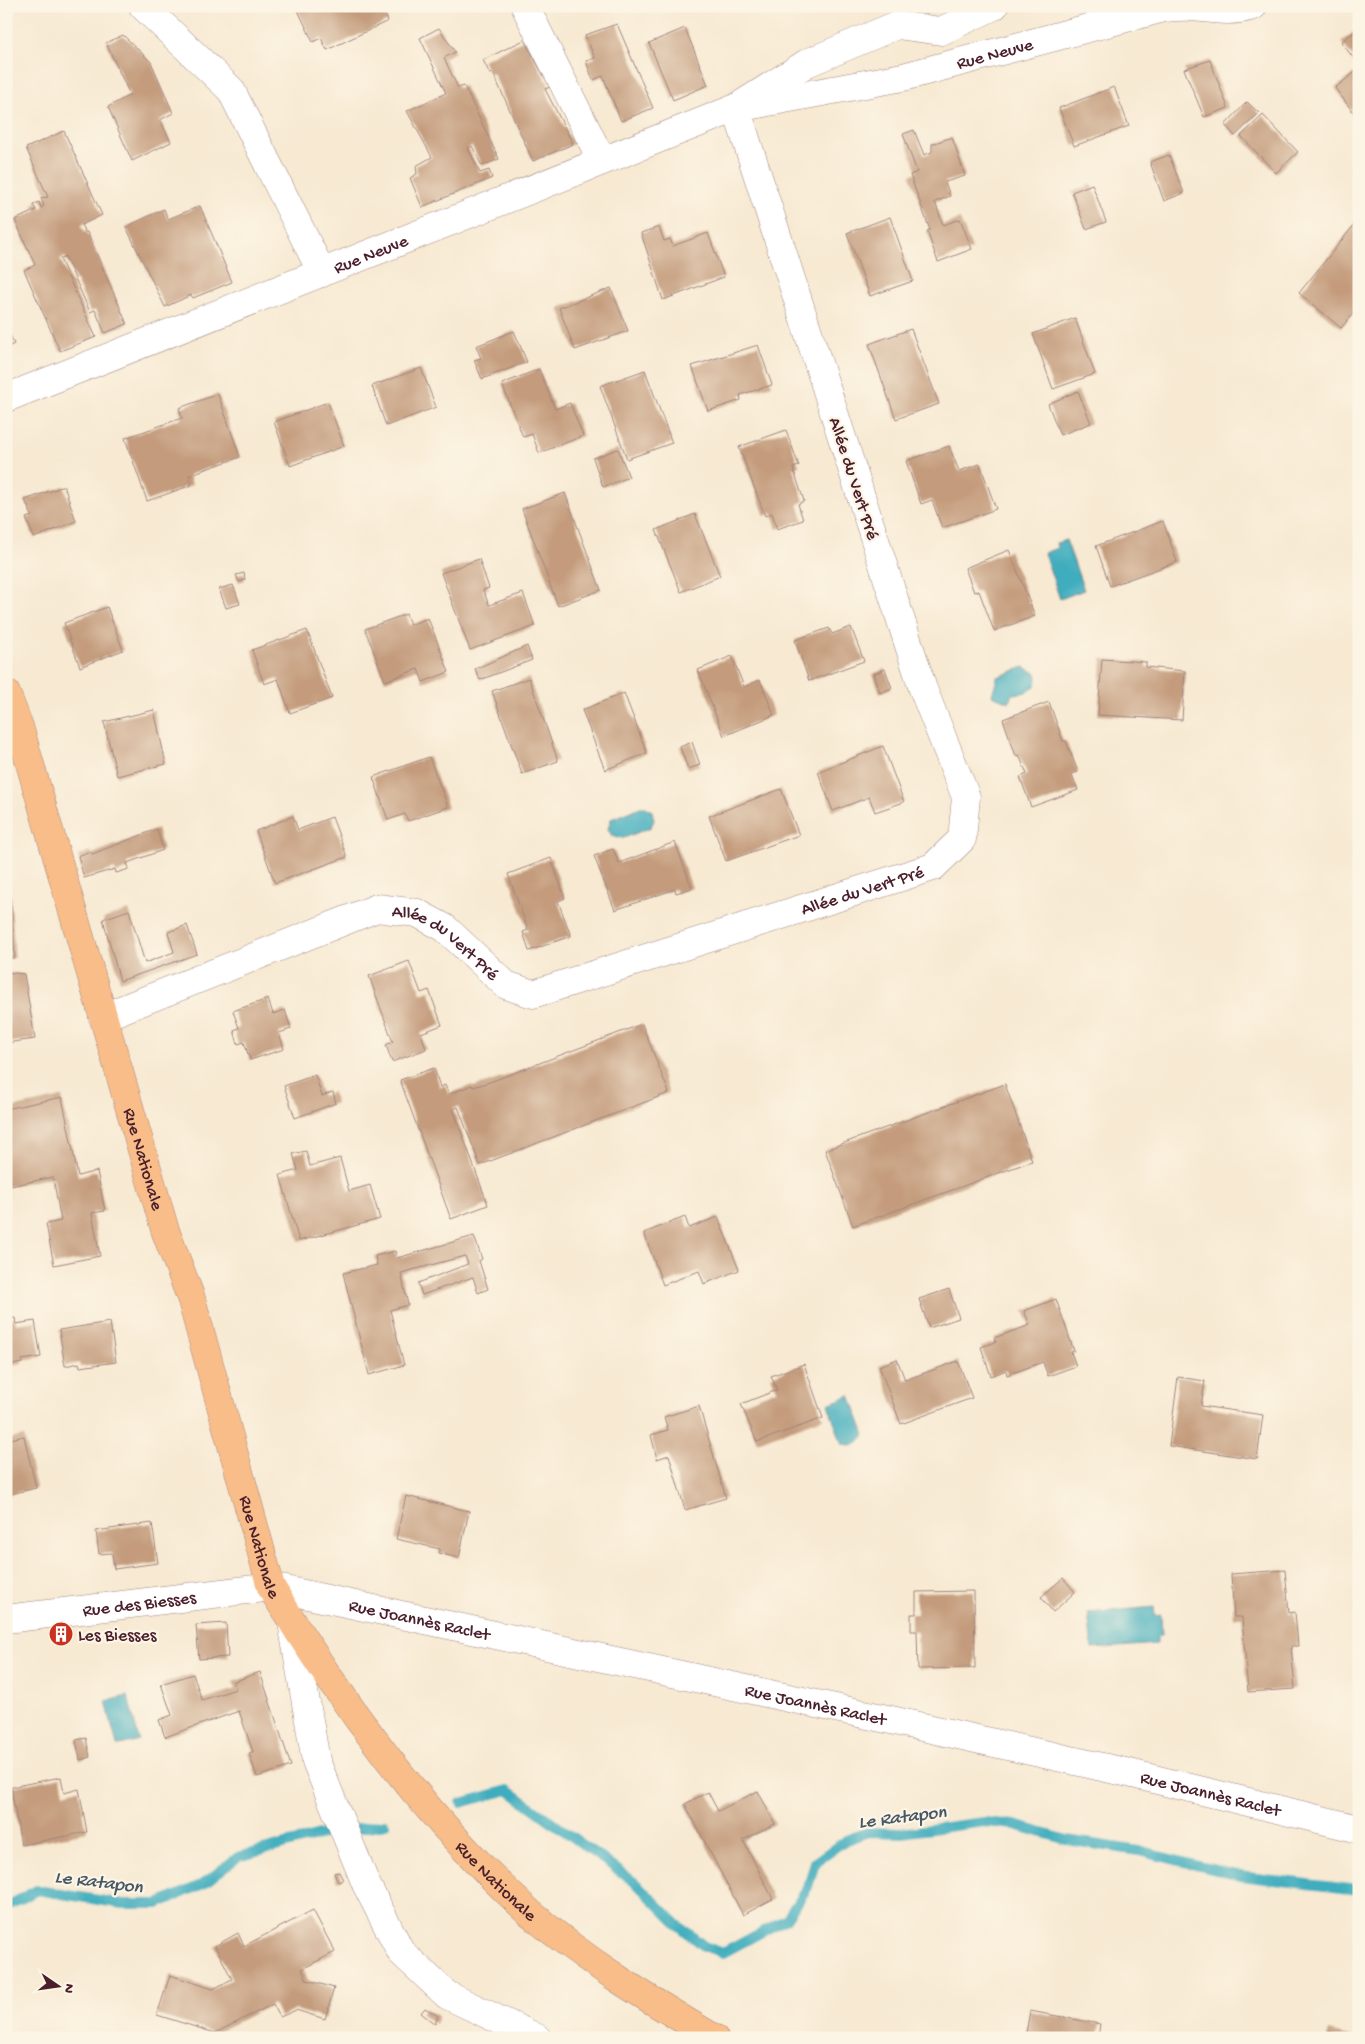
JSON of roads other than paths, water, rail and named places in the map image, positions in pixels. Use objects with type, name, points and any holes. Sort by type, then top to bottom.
[{"type":"main road","name":"Rue Nationale","points":[[6,693],[19,726],[165,1230],[191,1298],[271,1587],[292,1622],[362,1724],[455,1839],[530,1912],[628,1987],[714,2038]]},
{"type":"street","points":[[143,6],[231,90],[322,272]]},
{"type":"street","points":[[524,6],[602,161]]},
{"type":"street","name":"Rue Neuve","points":[[6,398],[736,108],[807,64],[897,25],[941,31],[994,6]]},
{"type":"street","name":"Rue Neuve","points":[[736,108],[903,77],[1164,8],[1191,7],[1221,11],[1243,10],[1253,6]]},
{"type":"street","name":"Allée du Vert Pré","points":[[103,1017],[377,908],[417,913],[446,928],[506,985],[533,994],[933,867],[962,839],[966,797],[923,689],[736,108]]},
{"type":"street","name":"Rue des Biesses","points":[[6,1619],[271,1587]]},
{"type":"street","name":"Rue Joannès Raclet","points":[[271,1587],[882,1718],[1129,1773],[1359,1829]]},
{"type":"street","name":"Rue Nationale","points":[[292,1622],[316,1761],[366,1884],[400,1952],[447,1995],[537,2038]]},
{"type":"water","points":[[1066,540],[1084,590],[1060,599],[1044,553],[1057,548],[1056,543]]},
{"type":"water","points":[[1024,667],[1036,673],[1036,683],[1031,690],[1012,694],[1009,702],[992,695],[997,677]]},
{"type":"water","points":[[640,807],[646,807],[652,811],[654,820],[651,827],[624,838],[612,836],[608,829],[611,819]]},
{"type":"water","points":[[850,1395],[865,1435],[853,1445],[842,1444],[828,1404]]},
{"type":"water","points":[[1154,1607],[1155,1616],[1161,1615],[1162,1635],[1157,1636],[1157,1644],[1092,1649],[1088,1613]]},
{"type":"water","points":[[128,1696],[139,1740],[117,1746],[106,1701]]},
{"type":"waterway","name":"Le Ratapon","points":[[461,1803],[508,1790],[637,1884],[678,1925],[704,1946],[723,1953],[786,1919],[808,1887],[815,1862],[846,1840],[868,1832],[901,1833],[984,1822],[1015,1825],[1067,1840],[1139,1851],[1240,1876],[1359,1890]]},
{"type":"waterway","name":"Le Ratapon","points":[[356,1829],[385,1824]]},
{"type":"waterway","name":"Le Ratapon","points":[[6,1907],[37,1890],[123,1904],[158,1904],[203,1884],[238,1857],[327,1833]]},
{"type":"place","name":"Les Biesses","points":[[61,1634]]}]
